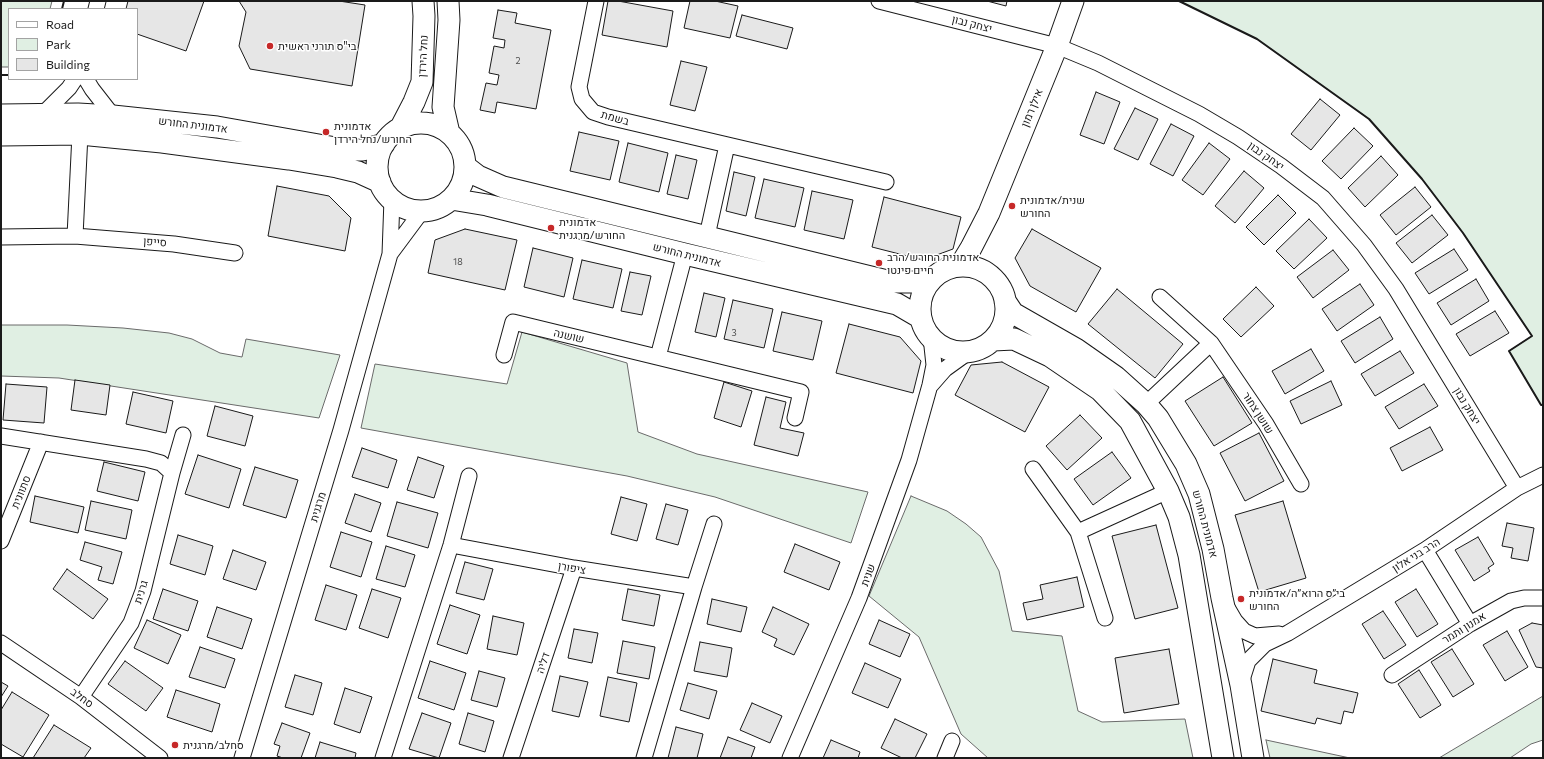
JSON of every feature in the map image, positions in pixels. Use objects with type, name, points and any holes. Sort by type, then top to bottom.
[{"type":"street","name":"נחל הירדן","points":[[400,129],[414,102],[422,82],[423,1]]},
{"type":"street","points":[[448,1],[443,107],[449,134]]},
{"type":"street","name":"בשמת","points":[[596,1],[579,87],[582,100],[593,112],[608,117],[886,182]]},
{"type":"street","name":"יצחק נבון","points":[[879,1],[1057,46],[1098,62],[1199,114],[1238,137],[1281,166],[1323,198],[1364,245],[1396,289],[1517,488]]},
{"type":"street","name":"אילן רמון","points":[[960,266],[971,248],[988,213],[1057,46],[1073,1]]},
{"type":"street","points":[[43,114],[69,88],[74,80]]},
{"type":"street","points":[[87,80],[113,116]]},
{"type":"street","name":"אדמונית החורש","points":[[1,115],[78,114],[113,116],[217,127],[347,150],[363,150],[384,144]]},
{"type":"street","points":[[412,124],[425,124],[438,127],[449,134],[459,146],[464,156],[465,166],[464,176],[460,187],[451,200],[434,209],[422,211],[407,209],[392,199],[387,194],[380,182],[377,167],[379,155],[390,136],[400,129],[412,124]]},
{"type":"street","points":[[75,236],[80,134]]},
{"type":"street","name":"אדמונית החורש","points":[[1,135],[80,134],[162,142],[337,167],[358,172],[380,182]]},
{"type":"street","points":[[707,236],[727,145]]},
{"type":"street","name":"אדמונית החורש","points":[[465,166],[478,176],[503,187],[891,282],[929,282]]},
{"type":"street","name":"מרגנית","points":[[242,758],[341,430],[367,331],[390,254],[392,199]]},
{"type":"street","name":"אדמונית החורש","points":[[451,200],[487,205],[897,304],[921,318]]},
{"type":"street","name":"מרגנית","points":[[390,254],[422,211]]},
{"type":"street","name":"אילן רמון","points":[[988,213],[986,256],[989,275]]},
{"type":"street","name":"סייפן","points":[[1,237],[75,236],[174,244],[235,253]]},
{"type":"street","points":[[658,357],[685,254]]},
{"type":"street","points":[[960,266],[975,268],[989,275],[1000,287],[1005,302],[1004,322],[1000,331],[993,340],[970,351],[948,348],[935,341],[925,328],[921,318],[921,299],[929,282],[946,269],[960,266]]},
{"type":"street","name":"שושן צחור","points":[[1160,297],[1211,343],[1266,424],[1301,484]]},
{"type":"street","name":"אדמונית החורש","points":[[1005,302],[1013,313],[1076,349],[1116,377],[1146,404],[1158,418],[1186,464],[1199,494],[1213,549],[1241,685],[1253,758]]},
{"type":"street","name":"שושנה","points":[[504,355],[513,322],[801,392],[795,418]]},
{"type":"street","name":"שנית","points":[[790,758],[859,598],[909,460],[930,385],[934,365],[931,337]]},
{"type":"street","points":[[993,340],[1014,339],[1050,356],[1100,390],[1130,421],[1168,491],[1179,517],[1189,556],[1223,758]]},
{"type":"street","points":[[1146,404],[1211,343]]},
{"type":"street","name":"שנית","points":[[930,385],[945,369],[970,351]]},
{"type":"street","name":"גרנית","points":[[81,697],[131,623],[142,591],[183,435]]},
{"type":"street","points":[[1,436],[146,459],[161,463],[172,473]]},
{"type":"street","name":"סתוונית","points":[[1,541],[41,442]]},
{"type":"street","points":[[1033,469],[1078,532],[1105,618]]},
{"type":"street","name":"הרב בני אלון","points":[[1241,685],[1248,661],[1265,644],[1288,633],[1425,550],[1517,488],[1543,475]]},
{"type":"street","points":[[384,758],[451,545],[469,476]]},
{"type":"street","points":[[1078,532],[1168,491]]},
{"type":"street","points":[[644,758],[714,524]]},
{"type":"street","name":"ציפורן","points":[[451,545],[574,568],[694,587]]},
{"type":"street","points":[[1425,550],[1470,624]]},
{"type":"street","name":"דליה","points":[[511,758],[574,568]]},
{"type":"street","name":"הרב בני אלון","points":[[1222,598],[1235,621],[1244,631],[1255,636],[1288,633]]},
{"type":"street","name":"אמנון ותמר","points":[[1392,675],[1470,624],[1510,601],[1524,598],[1543,598]]},
{"type":"street","name":"סחלב","points":[[1,642],[81,697],[160,758]]},
{"type":"street","points":[[945,758],[952,741]]},
{"type":"green space","points":[[1,1],[52,1],[50,8],[8,8],[8,67],[1,67]]},
{"type":"green space","points":[[1179,1],[1543,1],[1543,405],[1541,405],[1509,351],[1532,336],[1463,233],[1422,179],[1369,119],[1257,39]]},
{"type":"green space","points":[[1,325],[67,325],[123,328],[169,333],[192,339],[220,353],[242,357],[246,339],[340,355],[319,418],[59,378],[1,376]]},
{"type":"green space","points":[[522,332],[627,363],[638,432],[697,454],[868,492],[851,543],[715,497],[627,476],[361,428],[375,364],[507,384]]},
{"type":"green space","points":[[911,496],[947,511],[966,524],[981,537],[999,571],[1012,631],[1062,636],[1078,711],[1102,722],[1185,719],[1193,758],[988,758],[961,734],[919,637],[869,596]]},
{"type":"green space","points":[[1543,696],[1543,740],[1531,744],[1510,758],[1439,758]]},
{"type":"green space","points":[[1266,740],[1350,758],[1270,758]]},
{"type":"building","points":[[128,1],[204,1],[186,51],[138,34],[138,8],[126,8]]},
{"type":"building","points":[[239,1],[339,1],[365,5],[352,86],[250,69],[239,46],[246,12]]},
{"type":"building","points":[[608,1],[618,1],[673,11],[667,47],[602,35]]},
{"type":"building","points":[[690,1],[715,1],[738,6],[730,38],[684,28]]},
{"type":"building","points":[[987,1],[1007,1],[1006,6]]},
{"type":"building","points":[[498,10],[517,13],[515,23],[551,30],[536,109],[497,102],[495,113],[480,110],[486,83],[497,85],[499,75],[489,73],[494,46],[504,48],[505,40],[493,38]]},
{"type":"building","points":[[742,15],[793,28],[787,49],[736,36]]},
{"type":"building","points":[[681,61],[707,67],[695,111],[670,105]]},
{"type":"building","points":[[1096,92],[1120,102],[1104,144],[1080,135]]},
{"type":"building","points":[[1320,99],[1340,115],[1311,150],[1291,134]]},
{"type":"building","points":[[1135,108],[1158,119],[1138,160],[1114,149]]},
{"type":"building","points":[[1171,124],[1194,136],[1173,176],[1150,164]]},
{"type":"building","points":[[1354,128],[1373,146],[1341,179],[1322,161]]},
{"type":"building","points":[[579,132],[619,141],[610,180],[570,171]]},
{"type":"building","points":[[628,143],[668,153],[659,192],[619,182]]},
{"type":"building","points":[[1209,143],[1230,159],[1203,195],[1182,180]]},
{"type":"building","points":[[676,155],[697,160],[688,199],[667,194]]},
{"type":"building","points":[[1381,156],[1398,175],[1365,207],[1348,188]]},
{"type":"building","points":[[1244,171],[1264,188],[1235,223],[1215,206]]},
{"type":"building","points":[[734,172],[755,177],[746,216],[726,211]]},
{"type":"building","points":[[764,179],[804,188],[795,227],[755,218]]},
{"type":"building","points":[[277,186],[329,196],[351,218],[345,251],[268,236]]},
{"type":"building","points":[[1415,187],[1431,207],[1396,235],[1380,215]]},
{"type":"building","points":[[812,191],[853,200],[844,239],[804,230]]},
{"type":"building","points":[[1278,195],[1296,213],[1264,245],[1246,227]]},
{"type":"building","points":[[884,197],[961,217],[953,249],[923,260],[872,247]]},
{"type":"building","points":[[1432,215],[1448,235],[1412,263],[1396,243]]},
{"type":"building","points":[[1309,219],[1327,238],[1294,269],[1276,251]]},
{"type":"building","points":[[465,229],[517,240],[505,290],[428,273],[435,240]]},
{"type":"building","points":[[1032,229],[1101,268],[1076,312],[1030,286],[1015,258]]},
{"type":"building","points":[[533,248],[573,258],[564,297],[524,287]]},
{"type":"building","points":[[1454,249],[1468,270],[1429,294],[1415,273]]},
{"type":"building","points":[[1333,250],[1349,270],[1313,298],[1297,277]]},
{"type":"building","points":[[582,260],[622,269],[613,308],[573,299]]},
{"type":"building","points":[[630,272],[651,276],[642,315],[621,311]]},
{"type":"building","points":[[1476,279],[1489,301],[1451,325],[1437,303]]},
{"type":"building","points":[[1360,284],[1374,305],[1337,331],[1322,309]]},
{"type":"building","points":[[1256,287],[1274,306],[1241,337],[1223,319]]},
{"type":"building","points":[[1117,289],[1183,344],[1155,378],[1088,324]]},
{"type":"building","points":[[704,293],[725,298],[716,337],[695,332]]},
{"type":"building","points":[[733,300],[773,309],[764,348],[724,339]]},
{"type":"building","points":[[1495,311],[1509,333],[1470,356],[1456,334]]},
{"type":"building","points":[[782,312],[822,321],[813,360],[773,351]]},
{"type":"building","points":[[1380,317],[1393,339],[1355,363],[1341,341]]},
{"type":"building","points":[[849,324],[900,337],[921,361],[913,393],[836,373]]},
{"type":"building","points":[[1311,349],[1324,371],[1285,394],[1272,371]]},
{"type":"building","points":[[1400,351],[1414,373],[1375,396],[1361,374]]},
{"type":"building","points":[[1002,362],[1049,387],[1025,432],[955,395],[971,365]]},
{"type":"building","points":[[1223,377],[1252,423],[1214,446],[1185,401]]},
{"type":"building","points":[[75,380],[110,385],[106,415],[71,410]]},
{"type":"building","points":[[1331,381],[1342,405],[1301,424],[1290,401]]},
{"type":"building","points":[[724,382],[752,391],[741,427],[714,418]]},
{"type":"building","points":[[6,384],[47,387],[44,423],[3,420]]},
{"type":"building","points":[[1424,384],[1438,406],[1399,429],[1385,407]]},
{"type":"building","points":[[133,392],[173,401],[166,433],[126,424]]},
{"type":"building","points":[[766,397],[786,402],[780,428],[804,433],[798,456],[754,445]]},
{"type":"building","points":[[215,406],[253,416],[245,446],[207,436]]},
{"type":"building","points":[[1080,415],[1102,438],[1067,470],[1046,446]]},
{"type":"building","points":[[1430,427],[1443,450],[1402,471],[1390,448]]},
{"type":"building","points":[[1259,433],[1284,481],[1245,501],[1220,453]]},
{"type":"building","points":[[362,448],[397,460],[388,488],[352,477]]},
{"type":"building","points":[[1112,452],[1131,478],[1093,505],[1074,479]]},
{"type":"building","points":[[198,455],[241,469],[229,508],[185,494]]},
{"type":"building","points":[[418,457],[444,466],[434,498],[407,490]]},
{"type":"building","points":[[104,462],[145,472],[138,501],[97,491]]},
{"type":"building","points":[[255,467],[298,480],[286,518],[243,505]]},
{"type":"building","points":[[355,494],[381,503],[371,532],[345,523]]},
{"type":"building","points":[[35,496],[84,507],[78,533],[30,522]]},
{"type":"building","points":[[621,497],[647,504],[637,541],[611,534]]},
{"type":"building","points":[[91,501],[132,510],[126,539],[85,530]]},
{"type":"building","points":[[1283,501],[1306,578],[1259,592],[1235,515]]},
{"type":"building","points":[[397,502],[438,513],[428,548],[387,536]]},
{"type":"building","points":[[666,504],[688,510],[678,545],[656,539]]},
{"type":"building","points":[[1507,523],[1534,528],[1528,561],[1511,558],[1513,548],[1502,546]]},
{"type":"building","points":[[1156,525],[1178,608],[1135,619],[1112,536]]},
{"type":"building","points":[[341,532],[372,542],[361,577],[330,567]]},
{"type":"building","points":[[178,535],[213,546],[205,575],[170,564]]},
{"type":"building","points":[[1478,537],[1494,564],[1488,568],[1490,571],[1474,581],[1455,550]]},
{"type":"building","points":[[85,542],[122,552],[113,584],[98,580],[102,567],[80,560]]},
{"type":"building","points":[[795,544],[840,562],[829,590],[784,572]]},
{"type":"building","points":[[386,546],[415,555],[405,587],[376,579]]},
{"type":"building","points":[[233,550],[266,562],[256,590],[223,579]]},
{"type":"building","points":[[465,562],[493,569],[484,600],[456,593]]},
{"type":"building","points":[[67,569],[108,599],[93,619],[53,589]]},
{"type":"building","points":[[1077,577],[1084,607],[1027,620],[1023,603],[1043,599],[1040,585]]},
{"type":"building","points":[[326,585],[357,595],[346,630],[315,620]]},
{"type":"building","points":[[163,589],[198,601],[188,631],[153,619]]},
{"type":"building","points":[[372,589],[401,598],[388,638],[359,628]]},
{"type":"building","points":[[628,589],[660,595],[654,626],[622,620]]},
{"type":"building","points":[[1416,589],[1438,624],[1417,637],[1395,602]]},
{"type":"building","points":[[712,599],[747,607],[741,632],[707,624]]},
{"type":"building","points":[[450,605],[480,615],[467,654],[437,644]]},
{"type":"building","points":[[217,607],[252,619],[242,649],[207,637]]},
{"type":"building","points":[[773,607],[809,624],[794,655],[774,646],[777,639],[762,632]]},
{"type":"building","points":[[1383,611],[1406,645],[1384,659],[1362,624]]},
{"type":"building","points":[[493,616],[524,623],[517,655],[487,649]]},
{"type":"building","points":[[147,620],[181,635],[168,664],[134,648]]},
{"type":"building","points":[[879,620],[910,634],[900,657],[869,644]]},
{"type":"building","points":[[1532,623],[1543,625],[1543,668],[1536,667],[1519,630]]},
{"type":"building","points":[[574,629],[598,633],[592,663],[568,658]]},
{"type":"building","points":[[1507,631],[1528,667],[1505,681],[1483,645]]},
{"type":"building","points":[[623,641],[655,647],[649,679],[617,673]]},
{"type":"building","points":[[700,642],[732,648],[727,677],[694,671]]},
{"type":"building","points":[[200,647],[235,659],[225,688],[189,677]]},
{"type":"building","points":[[1169,649],[1179,704],[1124,713],[1115,658]]},
{"type":"building","points":[[1452,649],[1474,684],[1453,697],[1431,662]]},
{"type":"building","points":[[1273,659],[1317,670],[1314,683],[1358,693],[1353,713],[1344,711],[1341,724],[1317,718],[1315,724],[1261,711]]},
{"type":"building","points":[[125,661],[163,688],[146,711],[108,684]]},
{"type":"building","points":[[430,661],[466,673],[454,710],[418,698]]},
{"type":"building","points":[[865,663],[901,679],[888,708],[852,693]]},
{"type":"building","points":[[1419,670],[1441,705],[1420,718],[1398,684]]},
{"type":"building","points":[[479,671],[505,678],[497,707],[471,700]]},
{"type":"building","points":[[295,675],[322,683],[313,715],[285,707]]},
{"type":"building","points":[[560,676],[588,682],[579,717],[552,711]]},
{"type":"building","points":[[608,677],[637,683],[629,722],[600,716]]},
{"type":"building","points":[[1,682],[8,686],[1,697]]},
{"type":"building","points":[[688,683],[717,691],[709,719],[680,710]]},
{"type":"building","points":[[345,688],[372,697],[360,733],[334,724]]},
{"type":"building","points":[[176,690],[220,704],[212,732],[167,717]]},
{"type":"building","points":[[12,692],[49,715],[23,757],[1,744],[1,710]]},
{"type":"building","points":[[752,703],[782,716],[770,743],[740,730]]},
{"type":"building","points":[[422,713],[451,723],[439,758],[409,749]]},
{"type":"building","points":[[468,713],[494,721],[485,752],[459,744]]},
{"type":"building","points":[[895,719],[927,734],[915,758],[902,758],[881,748]]},
{"type":"building","points":[[282,723],[310,733],[301,758],[283,758],[277,756],[280,746],[274,744]]},
{"type":"building","points":[[54,725],[91,748],[84,758],[33,758]]},
{"type":"building","points":[[676,727],[703,734],[697,758],[668,758]]},
{"type":"building","points":[[728,737],[755,747],[751,758],[720,758]]},
{"type":"building","points":[[831,740],[860,752],[858,758],[823,758]]},
{"type":"building","points":[[320,742],[356,753],[355,758],[315,758]]},
{"type":"wall","points":[[62,8],[64,1]]},
{"type":"wall","points":[[1179,1],[1257,39],[1369,119],[1422,179],[1463,233],[1532,336],[1509,351],[1541,405],[1543,405]]},
{"type":"wall","points":[[1,75],[8,75]]},
{"type":"place","name":"בי\"ס תורני ראשית","points":[[270,46]]},
{"type":"place","name":"אדמונית החורש/נחל הירדן","points":[[326,132]]},
{"type":"place","name":"שנית/אדמונית החורש","points":[[1012,206]]},
{"type":"place","name":"אדמונית החורש/מרגנית","points":[[551,228]]},
{"type":"place","name":"אדמונית החורש/הרב חיים פינטו","points":[[879,263]]},
{"type":"place","name":"בי״ס הרוא״ה/אדמונית החורש","points":[[1241,599]]},
{"type":"place","name":"סחלב/מרגנית","points":[[175,745]]}]
